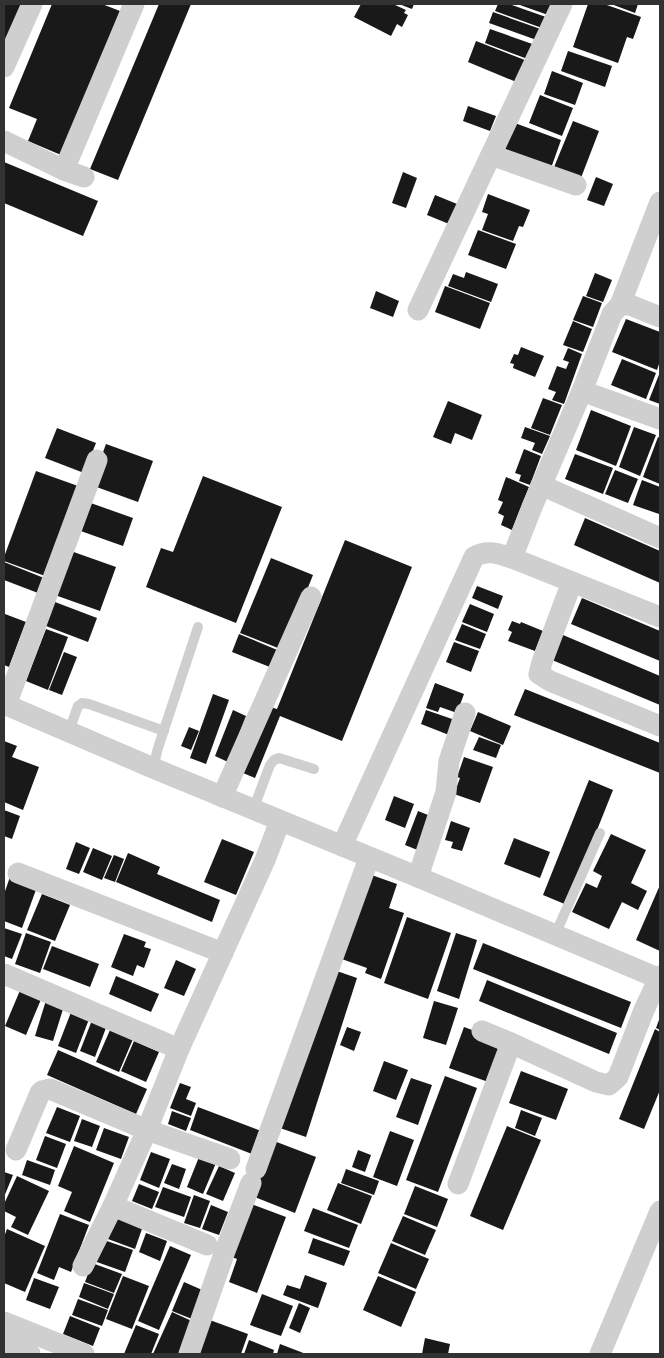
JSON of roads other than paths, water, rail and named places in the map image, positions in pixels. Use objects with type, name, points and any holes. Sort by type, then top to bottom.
[{"type":"street","points":[[4,67],[32,4]]},
{"type":"street","points":[[64,170],[134,4]]},
{"type":"street","points":[[418,310],[562,4]]},
{"type":"street","points":[[4,141],[64,170],[84,177]]},
{"type":"street","points":[[491,155],[576,185]]},
{"type":"street","points":[[512,558],[612,314],[620,305],[660,205]]},
{"type":"street","points":[[620,305],[630,305],[660,317]]},
{"type":"street","points":[[582,391],[660,419]]},
{"type":"street","points":[[97,460],[5,705],[253,810],[660,978],[644,1010],[618,1077],[610,1085],[596,1082],[482,1031]]},
{"type":"street","points":[[542,485],[660,538]]},
{"type":"street","points":[[342,846],[474,556],[490,552],[512,558],[660,618]]},
{"type":"street","points":[[572,582],[539,674],[550,681],[660,726]]},
{"type":"street","points":[[222,797],[311,596]]},
{"type":"street","points":[[418,877],[446,792],[449,761],[465,713]]},
{"type":"street","points":[[83,1266],[113,1206],[147,1130],[179,1049],[265,860],[280,821]]},
{"type":"street","points":[[189,1354],[369,858]]},
{"type":"street","points":[[18,873],[222,953]]},
{"type":"street","points":[[4,974],[179,1049]]},
{"type":"street","points":[[458,1184],[511,1043]]},
{"type":"street","points":[[16,1150],[40,1093],[46,1090],[54,1090],[147,1130],[230,1159]]},
{"type":"street","points":[[113,1206],[207,1245]]},
{"type":"street","points":[[600,1354],[660,1211]]},
{"type":"street","points":[[4,1322],[84,1354]]},
{"type":"street","points":[[4,1342],[30,1354]]},
{"type":"lane","points":[[153,768],[198,627]]},
{"type":"lane","points":[[69,731],[78,706],[82,703],[164,731]]},
{"type":"lane","points":[[253,810],[270,765],[274,760],[279,758],[314,769]]},
{"type":"lane","points":[[555,935],[600,833]]}]
